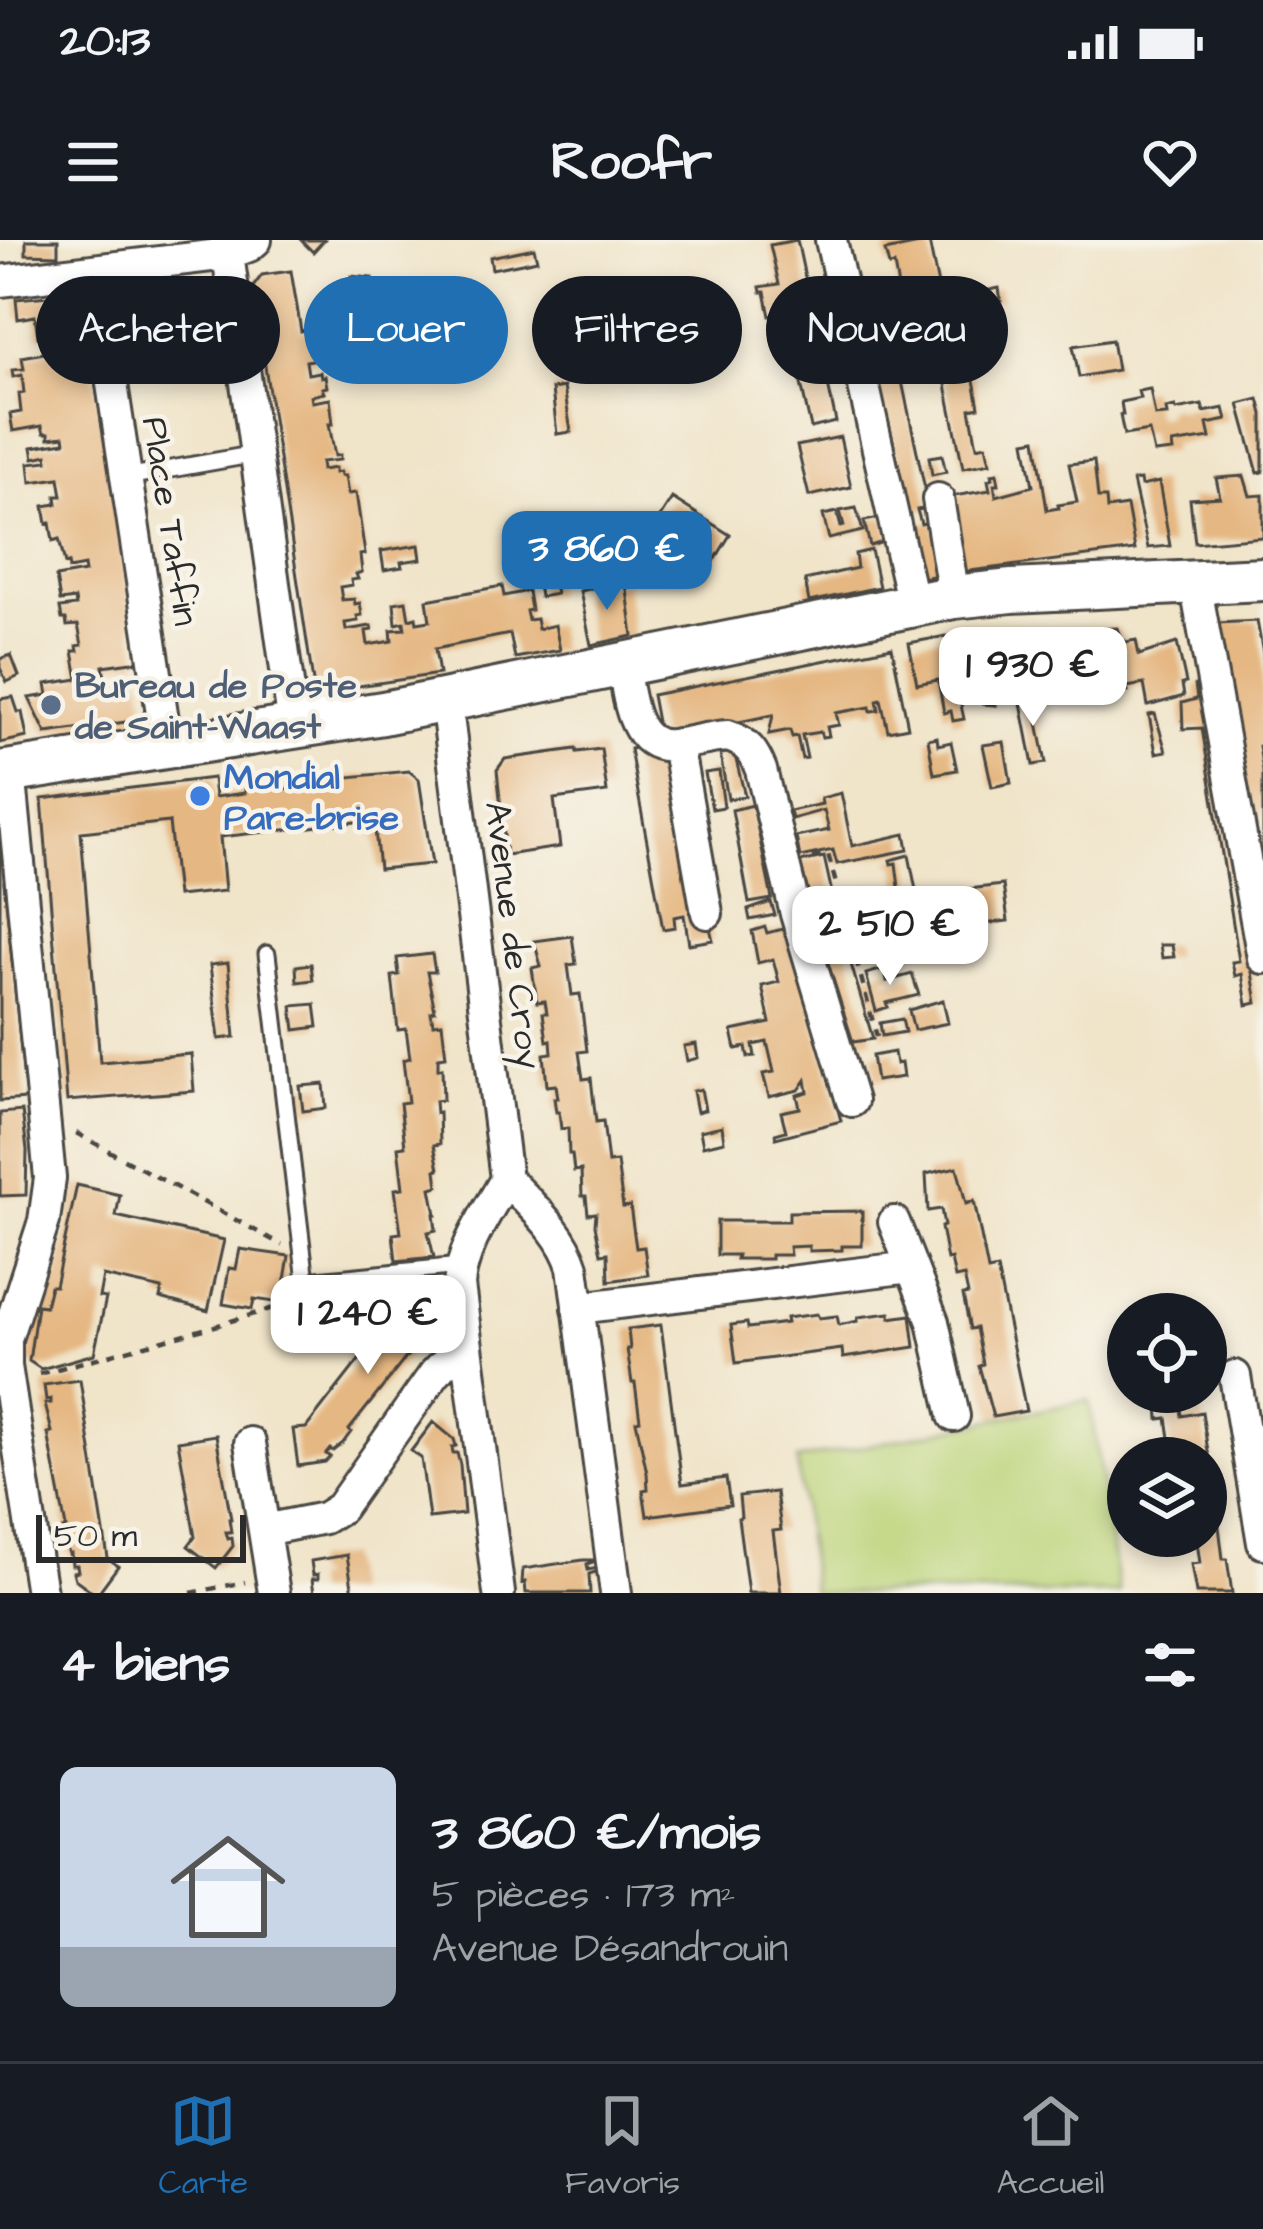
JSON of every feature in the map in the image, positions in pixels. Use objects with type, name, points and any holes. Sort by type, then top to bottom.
[{"type":"main road","points":[[5,772],[446,700],[933,601],[1012,591],[1263,579]]},
{"type":"street","points":[[0,281],[95,272],[249,247],[256,240]]},
{"type":"street","points":[[830,240],[933,601]]},
{"type":"street","points":[[227,247],[294,727]]},
{"type":"street","name":"Place Taffin","points":[[95,272],[167,746]]},
{"type":"street","points":[[933,601],[938,499]]},
{"type":"street","points":[[1195,582],[1263,958]]},
{"type":"street","points":[[623,664],[638,727],[660,745],[728,736],[752,749],[852,1101]]},
{"type":"street","name":"Avenue de Croy","points":[[446,700],[506,1179]]},
{"type":"street","points":[[677,744],[706,913]]},
{"type":"street","points":[[5,772],[50,1178],[47,1206],[8,1325],[5,1353],[40,1593]]},
{"type":"street","points":[[499,1593],[459,1285],[471,1241],[506,1179],[562,1242],[573,1267],[616,1593]]},
{"type":"street","points":[[894,1222],[938,1336],[954,1416]]},
{"type":"street","points":[[578,1308],[910,1267]]},
{"type":"street","points":[[264,1530],[324,1518],[340,1508],[434,1373],[466,1341]]},
{"type":"street","points":[[1235,1376],[1263,1543]]},
{"type":"street","points":[[250,1443],[273,1585]]},
{"type":"lane","points":[[126,477],[256,454]]},
{"type":"lane","points":[[266,954],[306,1281],[461,1266]]},
{"type":"path","points":[[783,864],[828,854],[877,1037]]},
{"type":"path","points":[[46,1116],[303,1256]]},
{"type":"path","points":[[8,1382],[293,1302],[306,1281]]},
{"type":"path","points":[[191,1593],[273,1585]]},
{"type":"green space","points":[[1089,1400],[1107,1516],[1107,1557],[1113,1557],[1119,1593],[813,1593],[797,1460]]},
{"type":"building","points":[[26,240],[58,240],[58,255],[26,254]]},
{"type":"building","points":[[301,240],[324,240],[313,252]]},
{"type":"building","points":[[797,240],[805,276],[777,276],[770,245]]},
{"type":"building","points":[[929,242],[936,276],[896,276],[885,251]]},
{"type":"building","points":[[534,248],[537,260],[492,269],[490,257]]},
{"type":"building","points":[[291,271],[304,330],[304,384],[326,384],[324,393],[311,396],[312,402],[330,399],[333,424],[329,424],[335,456],[340,455],[340,460],[321,462],[322,470],[335,468],[335,473],[345,476],[348,494],[356,493],[365,554],[360,555],[362,572],[351,580],[352,585],[340,587],[342,600],[360,603],[362,615],[357,616],[358,621],[345,623],[346,630],[371,626],[366,631],[368,645],[392,641],[391,630],[405,629],[404,622],[396,624],[394,603],[406,601],[409,619],[416,617],[417,623],[430,621],[427,600],[502,586],[504,596],[528,591],[528,620],[536,619],[538,629],[555,625],[560,650],[515,658],[510,634],[435,649],[439,674],[325,691],[313,682],[268,384],[280,384],[280,276],[262,275]]},
{"type":"building","points":[[36,297],[36,323],[35,316],[18,319],[16,299]]},
{"type":"building","points":[[1112,340],[1117,370],[1079,377],[1073,346]]},
{"type":"building","points":[[36,354],[36,384],[96,384],[139,661],[103,666],[106,683],[141,677],[146,708],[140,720],[46,733],[29,698],[48,695],[46,684],[78,679],[73,651],[82,645],[78,625],[67,626],[60,608],[76,606],[75,599],[60,601],[56,577],[85,572],[84,566],[69,569],[65,564],[59,539],[53,541],[47,524],[44,506],[57,504],[56,496],[62,496],[59,478],[31,482],[29,463],[48,461],[47,455],[34,458],[32,447],[65,442],[64,436],[49,438],[42,426],[13,431],[10,414],[21,412],[19,394],[24,393],[22,375],[13,377],[12,370],[24,369],[22,357]]},
{"type":"building","points":[[801,384],[828,384],[836,422],[811,428]]},
{"type":"building","points":[[876,384],[903,384],[929,508],[917,510],[921,524],[933,521],[944,574],[922,578],[893,440]]},
{"type":"building","points":[[946,384],[975,384],[979,407],[970,409],[977,447],[986,445],[990,463],[963,468]]},
{"type":"building","points":[[564,387],[571,432],[557,434],[552,389]]},
{"type":"building","points":[[1150,389],[1155,416],[1167,415],[1166,409],[1202,405],[1204,412],[1224,408],[1227,420],[1207,424],[1210,438],[1172,444],[1173,451],[1154,453],[1149,431],[1124,435],[1120,415],[1121,402],[1140,398],[1138,391]]},
{"type":"building","points":[[1259,399],[1263,472],[1258,473],[1239,404]]},
{"type":"building","points":[[840,437],[851,487],[809,496],[797,446]]},
{"type":"building","points":[[1036,439],[1047,510],[1077,502],[1069,464],[1094,461],[1098,498],[1106,498],[1107,509],[1127,506],[1135,550],[954,573],[949,492],[954,496],[990,490],[988,480],[997,473],[996,496],[1033,486],[1025,441]]},
{"type":"building","points":[[942,455],[946,472],[932,475],[929,457]]},
{"type":"building","points":[[1244,476],[1250,496],[1263,495],[1263,537],[1195,543],[1190,499],[1220,497],[1216,478]]},
{"type":"building","points":[[1140,480],[1141,486],[1159,482],[1170,546],[1148,548],[1133,481]]},
{"type":"building","points":[[672,498],[730,535],[705,576],[685,562],[689,556],[651,531]]},
{"type":"building","points":[[856,508],[863,531],[829,539],[823,515],[837,512],[841,527],[840,511]]},
{"type":"building","points":[[885,517],[890,540],[870,546],[864,521]]},
{"type":"building","points":[[419,545],[421,559],[384,570],[381,551]]},
{"type":"building","points":[[871,550],[879,587],[809,602],[805,580],[857,568],[855,554]]},
{"type":"building","points":[[551,574],[556,594],[540,597],[537,577]]},
{"type":"building","points":[[626,582],[633,636],[591,645],[580,591]]},
{"type":"building","points":[[1257,621],[1263,654],[1263,745],[1259,746],[1263,879],[1218,623]]},
{"type":"building","points":[[1117,628],[1126,642],[1136,640],[1139,655],[1177,643],[1186,683],[1182,684],[1184,696],[1148,706],[1144,684],[1127,687],[1128,692],[1116,693],[1115,689],[1087,694],[1077,678],[1066,679],[1064,669],[1028,670],[1031,688],[1021,690],[1017,670],[1012,671],[1016,691],[1007,693],[1000,671],[990,671],[996,705],[983,704],[978,681],[969,683],[958,635]]},
{"type":"building","points":[[946,636],[964,719],[953,721],[951,711],[944,713],[938,680],[917,684],[909,643]]},
{"type":"building","points":[[892,647],[908,727],[888,731],[881,699],[877,700],[879,710],[870,707],[836,713],[839,725],[827,727],[829,736],[822,737],[820,732],[802,735],[807,758],[802,759],[797,736],[792,737],[790,730],[769,734],[773,715],[660,738],[652,695]]},
{"type":"building","points":[[11,655],[19,676],[7,682],[0,659]]},
{"type":"building","points":[[1205,683],[1257,1003],[1247,1005],[1242,974],[1235,976],[1232,962],[1239,961],[1202,728],[1183,729],[1182,703],[1197,699],[1195,685]]},
{"type":"building","points":[[13,697],[27,737],[0,743],[0,699]]},
{"type":"building","points":[[1033,697],[1046,763],[1033,765],[1020,698]]},
{"type":"building","points":[[1155,714],[1166,751],[1156,753],[1149,715]]},
{"type":"building","points":[[937,737],[938,745],[951,742],[957,770],[934,774],[928,739]]},
{"type":"building","points":[[1004,742],[1011,783],[992,787],[983,745]]},
{"type":"building","points":[[646,746],[669,767],[713,940],[689,944],[684,915],[674,917],[675,927],[663,929],[630,749]]},
{"type":"building","points":[[601,749],[607,792],[554,799],[560,847],[506,855],[497,770],[505,759]]},
{"type":"building","points":[[734,752],[745,796],[728,799],[720,754]]},
{"type":"building","points":[[409,771],[419,779],[432,864],[379,869],[374,820],[220,837],[225,891],[177,896],[169,822],[81,832],[100,1062],[191,1054],[194,1091],[67,1101],[42,799],[213,778],[215,797]]},
{"type":"building","points":[[719,771],[724,807],[712,809],[705,773]]},
{"type":"building","points":[[841,793],[852,846],[905,834],[908,850],[837,864],[833,850],[800,857],[796,837],[829,830],[824,810],[792,819],[790,811],[822,804],[821,798]]},
{"type":"building","points":[[753,805],[772,899],[749,903],[732,810]]},
{"type":"building","points":[[0,833],[26,1099],[0,1101]]},
{"type":"building","points":[[909,855],[917,895],[1003,885],[1008,921],[958,927],[956,908],[929,906],[902,912],[896,863],[890,860]]},
{"type":"building","points":[[824,857],[873,1039],[853,1042],[822,944],[800,862]]},
{"type":"building","points":[[864,895],[867,907],[848,911],[844,899]]},
{"type":"building","points":[[771,902],[775,915],[750,920],[748,910]]},
{"type":"building","points":[[765,927],[767,933],[790,927],[841,1121],[776,1138],[775,1134],[786,1131],[781,1112],[800,1108],[797,1095],[808,1092],[806,1080],[799,1090],[769,1097],[763,1074],[774,1072],[767,1042],[753,1045],[755,1056],[748,1057],[746,1047],[736,1049],[732,1031],[770,1023],[762,986],[779,982],[773,959],[758,963],[752,931]]},
{"type":"building","points":[[883,932],[886,942],[859,953],[855,939]]},
{"type":"building","points":[[572,936],[576,964],[568,965],[572,995],[580,994],[587,1051],[579,1052],[583,1079],[591,1078],[596,1122],[603,1121],[608,1163],[617,1162],[623,1207],[630,1206],[636,1248],[644,1247],[648,1275],[609,1281],[608,1253],[601,1254],[596,1213],[588,1214],[581,1170],[574,1171],[569,1154],[568,1128],[561,1129],[556,1112],[556,1085],[547,1086],[544,1054],[552,1053],[551,1040],[547,1041],[545,1001],[537,1002],[532,968],[541,966],[534,941]]},
{"type":"building","points":[[1160,945],[1172,945],[1174,957],[1162,958]]},
{"type":"building","points":[[432,954],[435,972],[427,972],[435,1011],[431,1012],[433,1024],[442,1023],[446,1056],[438,1057],[443,1100],[435,1101],[439,1169],[438,1186],[431,1188],[436,1230],[428,1232],[434,1257],[396,1261],[393,1234],[401,1233],[395,1189],[403,1188],[398,1147],[405,1146],[400,1103],[408,1102],[403,1060],[410,1058],[406,1029],[398,1030],[392,976],[399,975],[397,958]]},
{"type":"building","points":[[228,963],[235,1037],[219,1039],[210,965]]},
{"type":"building","points":[[311,964],[313,980],[297,982],[296,966]]},
{"type":"building","points":[[890,967],[893,974],[886,976],[887,981],[912,974],[919,995],[886,1003],[888,1007],[876,1011],[866,974]]},
{"type":"building","points":[[943,1000],[948,1023],[914,1030],[909,1010]]},
{"type":"building","points":[[315,1004],[318,1027],[295,1030],[292,1006]]},
{"type":"building","points":[[902,1019],[905,1032],[882,1036],[880,1023]]},
{"type":"building","points":[[696,1044],[698,1058],[687,1061],[684,1046]]},
{"type":"building","points":[[894,1052],[903,1077],[876,1081],[872,1056]]},
{"type":"building","points":[[324,1084],[326,1108],[303,1111],[300,1086]]},
{"type":"building","points":[[701,1089],[705,1110],[697,1112],[693,1091]]},
{"type":"building","points":[[22,1111],[26,1195],[0,1196],[0,1113]]},
{"type":"building","points":[[722,1126],[724,1141],[703,1146],[700,1131]]},
{"type":"building","points":[[957,1167],[966,1204],[974,1201],[988,1271],[997,1269],[1026,1411],[993,1417],[979,1366],[983,1364],[976,1328],[970,1329],[963,1295],[968,1294],[964,1276],[955,1278],[951,1259],[947,1260],[941,1209],[928,1211],[926,1174]]},
{"type":"building","points":[[77,1185],[120,1195],[116,1216],[224,1240],[208,1311],[160,1298],[162,1289],[103,1276],[99,1297],[106,1298],[94,1354],[41,1369],[29,1361],[37,1305],[45,1306],[50,1286],[55,1286]]},
{"type":"building","points":[[862,1211],[862,1246],[809,1251],[809,1246],[789,1247],[790,1255],[771,1255],[771,1259],[717,1255],[717,1221],[789,1221],[789,1212]]},
{"type":"building","points":[[240,1249],[289,1256],[281,1303],[254,1299],[252,1309],[223,1304],[229,1268],[236,1269]]},
{"type":"building","points":[[437,1287],[440,1315],[428,1324],[431,1327],[417,1348],[343,1443],[330,1449],[325,1462],[298,1466],[293,1429],[306,1428],[402,1305],[401,1291]]},
{"type":"building","points":[[890,1313],[890,1318],[911,1315],[915,1347],[843,1358],[842,1349],[736,1363],[731,1325],[747,1323],[748,1328],[817,1314],[819,1318],[837,1316],[839,1325]]},
{"type":"building","points":[[661,1325],[682,1484],[726,1478],[730,1505],[647,1516],[643,1490],[648,1489],[647,1473],[636,1421],[640,1420],[627,1349],[628,1329]]},
{"type":"building","points":[[80,1380],[108,1558],[118,1566],[98,1593],[75,1579],[73,1572],[78,1571],[77,1565],[72,1565],[65,1542],[45,1404],[51,1399],[46,1400],[44,1385]]},
{"type":"building","points":[[1159,1413],[1202,1413],[1206,1437],[1170,1437],[1167,1418],[1159,1419]]},
{"type":"building","points":[[433,1422],[454,1439],[464,1514],[429,1518],[421,1458],[411,1451]]},
{"type":"building","points":[[216,1435],[231,1519],[231,1532],[226,1532],[233,1546],[216,1568],[188,1546],[195,1537],[178,1441]]},
{"type":"building","points":[[776,1492],[781,1530],[773,1531],[781,1593],[748,1593],[739,1496]]},
{"type":"building","points":[[347,1555],[353,1593],[314,1593],[312,1579],[318,1579],[318,1574],[313,1575],[311,1561]]},
{"type":"building","points":[[1199,1557],[1227,1559],[1232,1593],[1196,1593],[1191,1564],[1200,1563]]},
{"type":"building","points":[[598,1560],[587,1564],[588,1570],[599,1571],[589,1574],[590,1593],[526,1593],[523,1569]]},
{"type":"place","name":"Bureau de Poste de Saint-Waast","points":[[51,705]]},
{"type":"place","name":"Mondial Pare-brise","points":[[200,796]]}]
